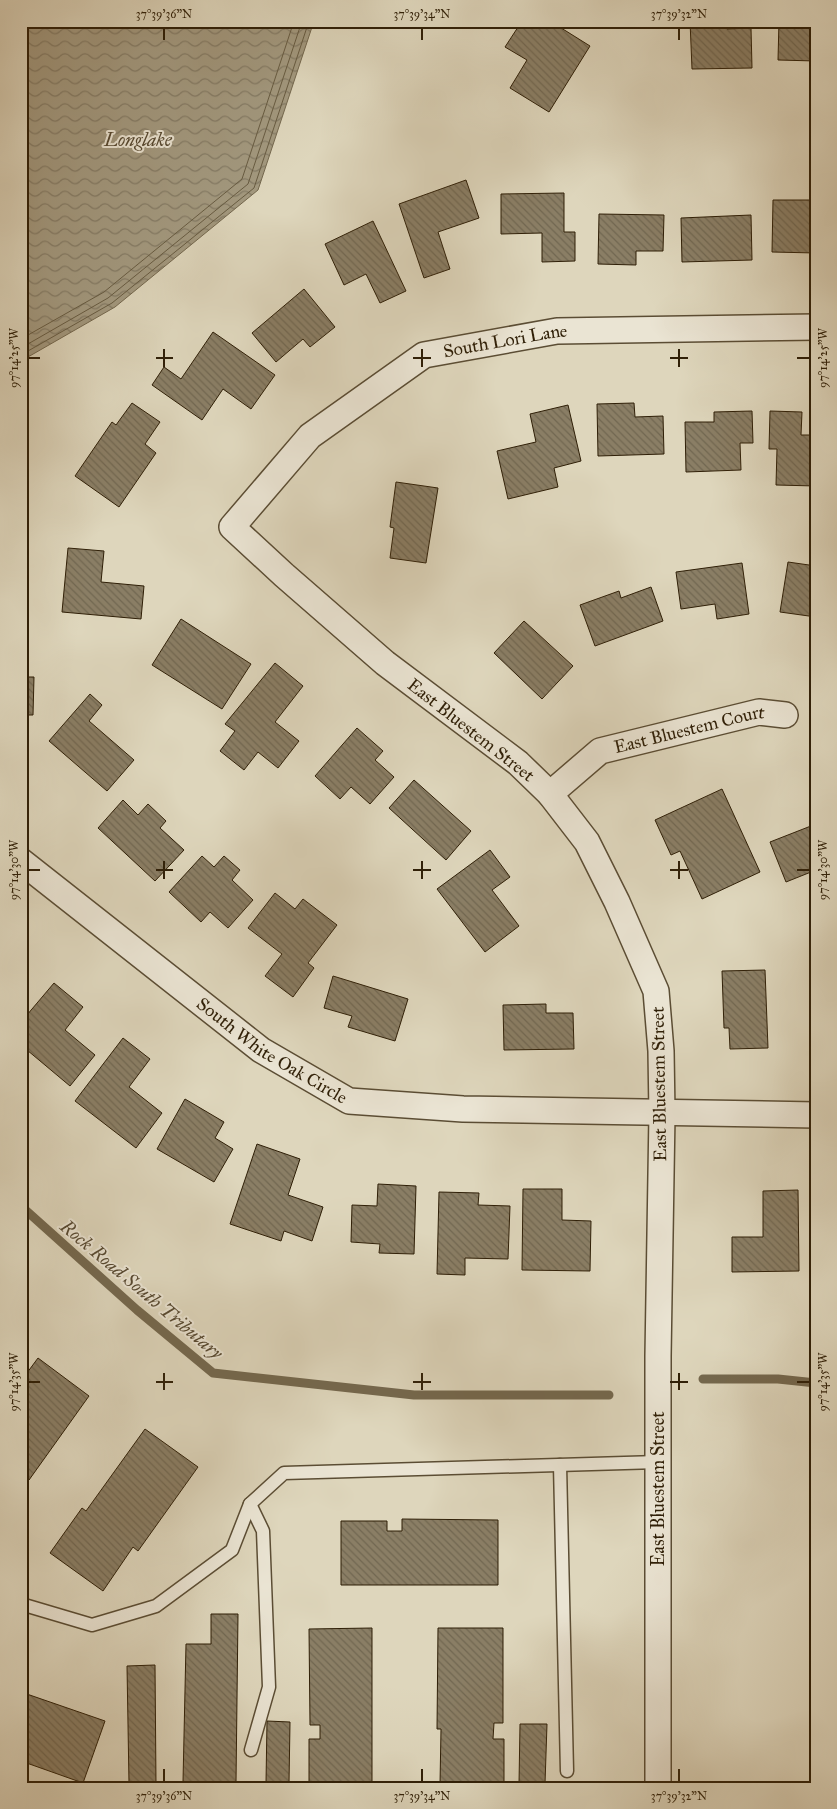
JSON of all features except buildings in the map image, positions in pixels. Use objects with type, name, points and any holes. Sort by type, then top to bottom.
[{"type":"street","name":"South Lori Lane","points":[[232,527],[310,436],[424,355],[557,331],[816,327]]},
{"type":"street","name":"East Bluestem Street","points":[[232,527],[385,663],[518,763],[550,794],[587,842],[617,902],[656,991],[661,1051],[662,1114],[658,1356],[658,1788]]},
{"type":"street","name":"East Bluestem Court","points":[[550,794],[600,751],[759,712],[785,714]]},
{"type":"street","name":"South White Oak Circle","points":[[21,862],[261,1050],[349,1101],[463,1109],[662,1114],[816,1115]]},
{"type":"lane","points":[[21,1604],[92,1625],[156,1606],[232,1550],[250,1504],[284,1473],[658,1462]]},
{"type":"lane","points":[[560,1465],[568,1772]]},
{"type":"lane","points":[[250,1504],[263,1531],[269,1687],[251,1750]]},
{"type":"water","name":"Longlake","points":[[24,21],[314,21],[258,190],[115,307],[21,361],[21,24]]},
{"type":"waterway","name":"Rock Road South Tributary","points":[[21,1206],[137,1310],[213,1373],[414,1395],[609,1395]]},
{"type":"waterway","points":[[703,1379],[778,1379],[816,1383]]}]
